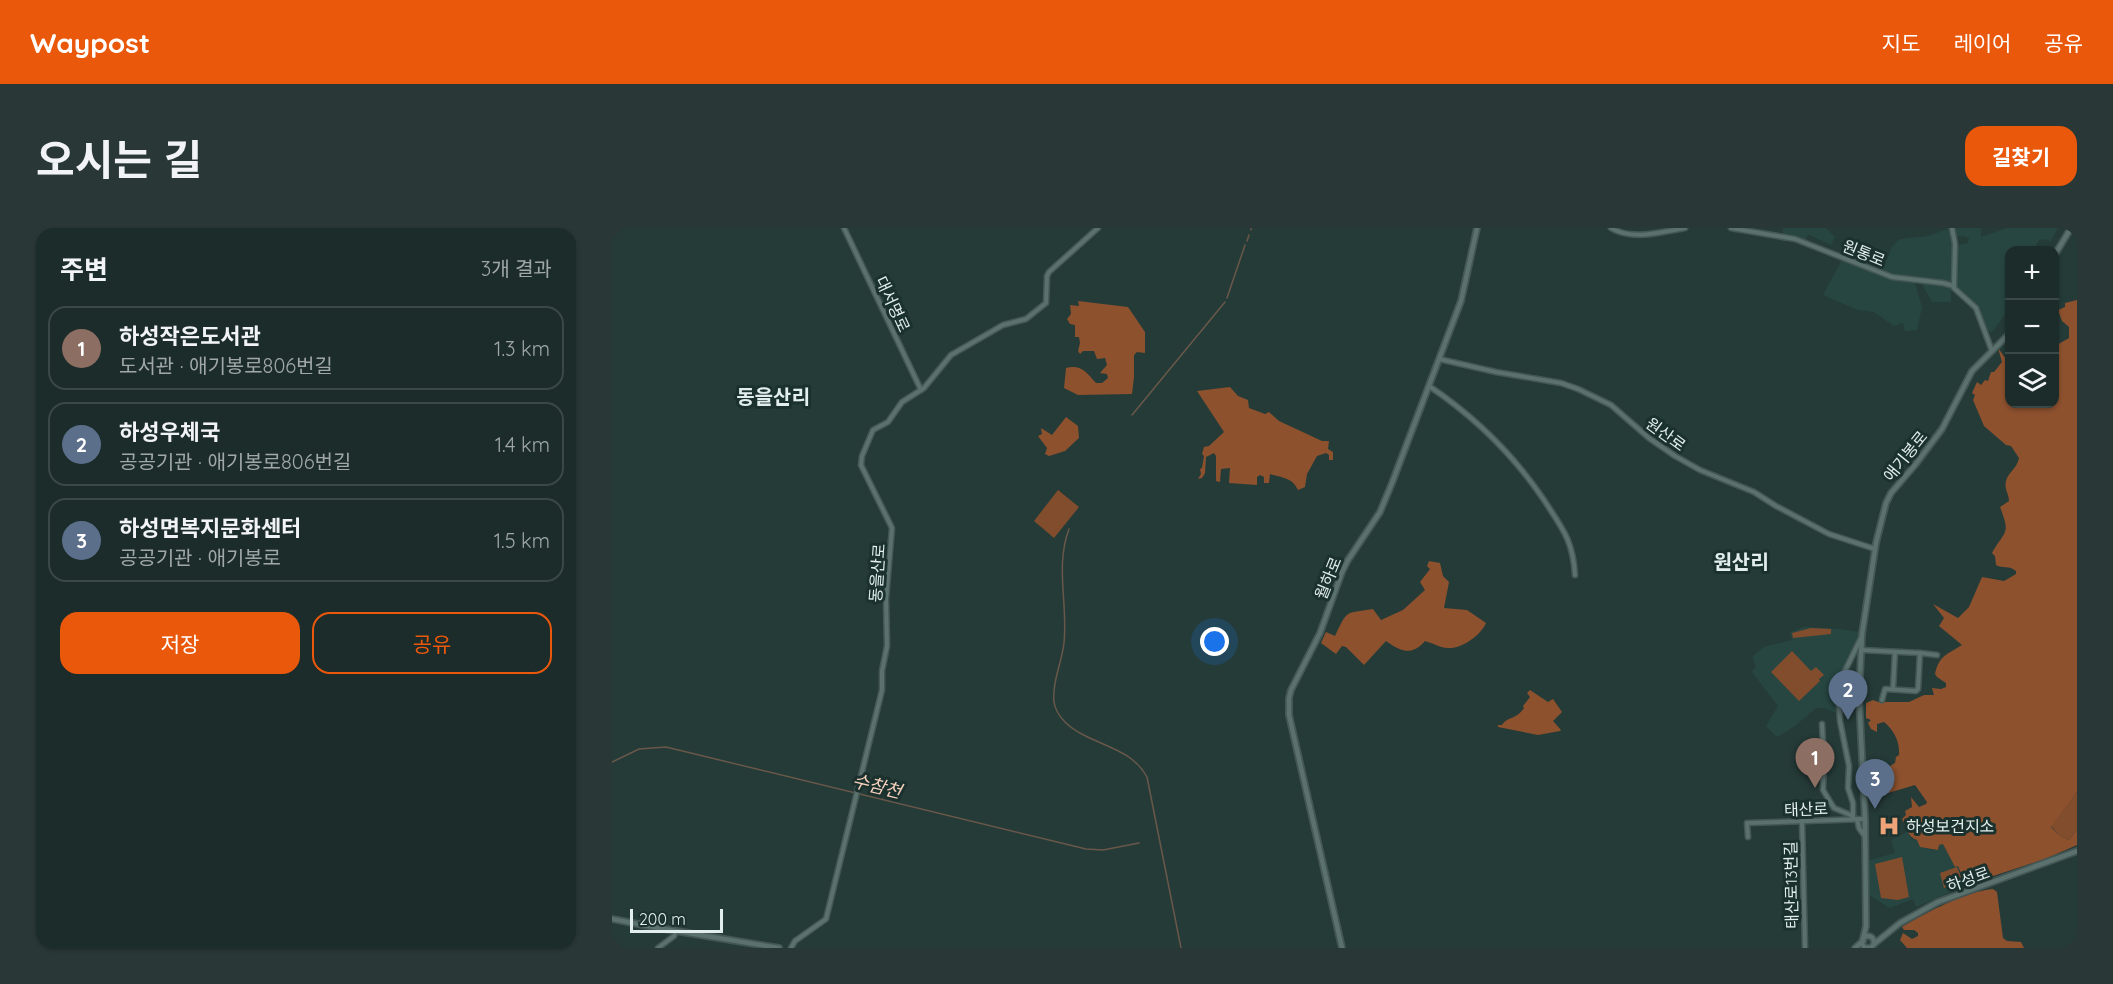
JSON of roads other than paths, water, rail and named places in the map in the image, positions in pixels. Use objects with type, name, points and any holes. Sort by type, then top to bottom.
[{"type":"street","name":"대서명로","points":[[844,228],[921,390]]},
{"type":"street","name":"동을산로","points":[[791,948],[795,941],[826,919],[882,690],[882,671],[888,646],[886,599],[892,531],[890,521],[872,489],[861,461],[873,430],[888,422],[902,402],[921,390],[957,351],[1004,325],[1026,319],[1047,303],[1049,272],[1098,228]]},
{"type":"street","name":"월하로","points":[[1342,948],[1289,716],[1288,698],[1320,633],[1348,560],[1384,504],[1461,301],[1477,228]]},
{"type":"street","points":[[1611,228],[1631,236],[1685,228]]},
{"type":"street","name":"원통로","points":[[1731,228],[1795,239],[1892,277],[1954,286]]},
{"type":"street","points":[[1952,228],[1955,244],[1954,286],[1976,308],[1992,351]]},
{"type":"street","points":[[2059,249],[2071,228]]},
{"type":"street","name":"애기봉로","points":[[1863,940],[1866,926],[1865,819],[1859,706],[1862,634],[1875,549],[1886,503],[1891,493],[1942,429],[1972,371],[2005,338]]},
{"type":"street","name":"원산로","points":[[1439,359],[1562,383],[1578,389],[1611,405],[1649,438],[1700,470],[1754,492],[1829,534],[1875,549]]},
{"type":"street","points":[[1429,386],[1474,420],[1524,470],[1565,530],[1572,551],[1575,575]]},
{"type":"street","points":[[1862,634],[1840,681],[1838,692],[1840,721],[1849,766],[1848,788],[1853,803],[1854,818],[1864,835]]},
{"type":"street","points":[[1861,650],[1937,655]]},
{"type":"street","points":[[1893,689],[1896,652]]},
{"type":"street","points":[[1882,700],[1884,690],[1918,689],[1920,653]]},
{"type":"street","name":"태산로","points":[[1822,724],[1823,790],[1833,808],[1854,818]]},
{"type":"street","name":"태산로","points":[[1748,837],[1747,823],[1865,819]]},
{"type":"street","name":"태산로13번길","points":[[1802,821],[1805,948]]},
{"type":"street","name":"하성로","points":[[1873,946],[1887,931],[1938,902],[2077,851]]},
{"type":"street","points":[[612,920],[765,948]]},
{"type":"street","points":[[1863,940],[1865,948],[1873,946],[1866,926]]},
{"type":"street","points":[[1855,948],[1866,936],[1871,937],[1887,931]]},
{"type":"street","points":[[658,948],[676,933],[779,948]]},
{"type":"waterway","points":[[1247,241],[1249,235]]},
{"type":"waterway","points":[[1227,298],[1245,245]]},
{"type":"waterway","points":[[1132,415],[1225,302]]},
{"type":"waterway","points":[[1069,529],[1063,557],[1065,628],[1063,650],[1054,687],[1056,710],[1074,730],[1130,758],[1140,766],[1147,777],[1181,948]]},
{"type":"waterway","name":"수참천","points":[[612,762],[639,749],[666,747],[1086,849],[1103,850],[1139,843]]},
{"type":"place","name":"하성우체국","points":[[1848,720]]},
{"type":"place","name":"하성작은도서관","points":[[1815,788]]},
{"type":"place","name":"하성면복지문화센터","points":[[1875,809]]},
{"type":"place","name":"하성보건지소","points":[[1889,826]]},
{"type":"district","name":"동을산리","points":[[773,396]]},
{"type":"district","name":"원산리","points":[[1741,561]]}]
